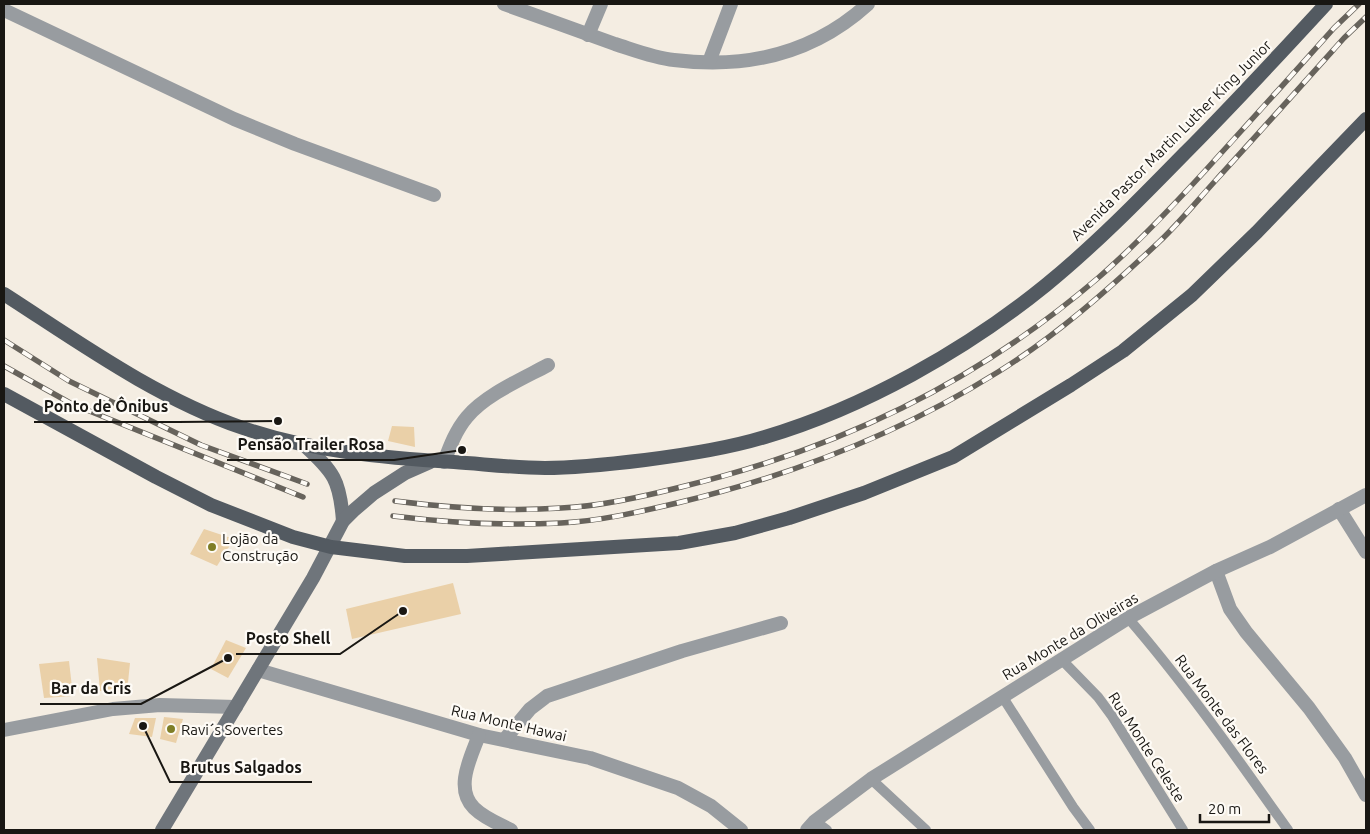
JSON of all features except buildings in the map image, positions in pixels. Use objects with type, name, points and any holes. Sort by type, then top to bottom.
[{"type":"main road","name":"Avenida Pastor Martin Luther King Junior","points":[[4,294],[132,376],[194,407],[240,427],[303,444],[342,451],[437,462],[544,468],[611,464],[693,454],[772,435],[819,419],[880,391],[933,363],[996,322],[1044,286],[1082,254],[1144,195],[1232,106],[1326,4]]},
{"type":"main road","points":[[4,394],[156,478],[211,505],[293,537],[331,547],[405,556],[466,556],[679,542],[735,533],[780,521],[895,482],[953,457],[1038,406],[1123,350],[1192,295],[1257,232],[1366,119]]},
{"type":"main road","points":[[303,444],[328,467],[336,481],[341,497],[343,522]]},
{"type":"main road","points":[[162,830],[331,547],[343,522],[374,493],[405,473],[437,462]]},
{"type":"street","points":[[504,4],[642,53],[673,60],[709,62],[743,62],[789,52],[822,37],[868,4]]},
{"type":"street","points":[[588,35],[601,4]]},
{"type":"street","points":[[709,62],[731,4]]},
{"type":"street","points":[[4,10],[234,119],[295,144],[434,195]]},
{"type":"street","points":[[437,462],[467,417],[480,404],[548,365]]},
{"type":"street","name":"Rua Monte da Oliveiras","points":[[811,826],[871,778],[1128,618],[1216,571],[1270,547],[1366,495]]},
{"type":"street","points":[[1339,509],[1366,552]]},
{"type":"street","points":[[1216,571],[1230,609],[1246,632],[1330,736],[1366,795]]},
{"type":"street","points":[[505,739],[530,709],[547,696],[664,657],[781,623]]},
{"type":"street","name":"Rua Monte Hawai","points":[[258,670],[478,735],[505,739],[590,758],[678,788],[711,806],[741,830]]},
{"type":"street","points":[[4,730],[113,709],[160,705],[236,707]]},
{"type":"street","points":[[478,735],[464,784],[468,798],[475,810],[511,830]]},
{"type":"lane","name":"Rua Monte das Flores","points":[[1128,618],[1156,651],[1232,750],[1288,830]]},
{"type":"lane","name":"Rua Monte Celeste","points":[[1062,660],[1098,697],[1112,716],[1183,830]]},
{"type":"lane","points":[[1002,696],[1073,807],[1090,830]]},
{"type":"lane","points":[[871,778],[926,830]]},
{"type":"lane","points":[[811,826],[826,830]]},
{"type":"railway","points":[[395,501],[519,510],[576,507],[621,501],[681,487],[795,453],[849,432],[902,408],[953,381],[1003,350],[1051,316],[1098,278],[1166,213],[1334,28],[1359,4]]},
{"type":"railway","points":[[393,516],[498,524],[576,522],[619,516],[677,503],[761,480],[843,451],[922,415],[1020,358],[1082,311],[1121,277],[1174,227],[1344,38],[1366,17]]},
{"type":"railway","points":[[4,340],[69,381],[201,445],[307,484]]},
{"type":"railway","points":[[4,366],[72,404],[303,497]]},
{"type":"place","name":"Ponto de Ônibus","points":[[278,421]]},
{"type":"place","name":"Pensão Trailer Rosa","points":[[462,450]]},
{"type":"place","name":"Lojão da Construção","points":[[212,547]]},
{"type":"place","name":"Posto Shell","points":[[403,611]]},
{"type":"place","name":"Bar da Cris","points":[[228,658]]},
{"type":"place","name":"Brutus Salgados","points":[[143,726]]},
{"type":"place","name":"Ravi´s Sovertes","points":[[171,729]]}]
